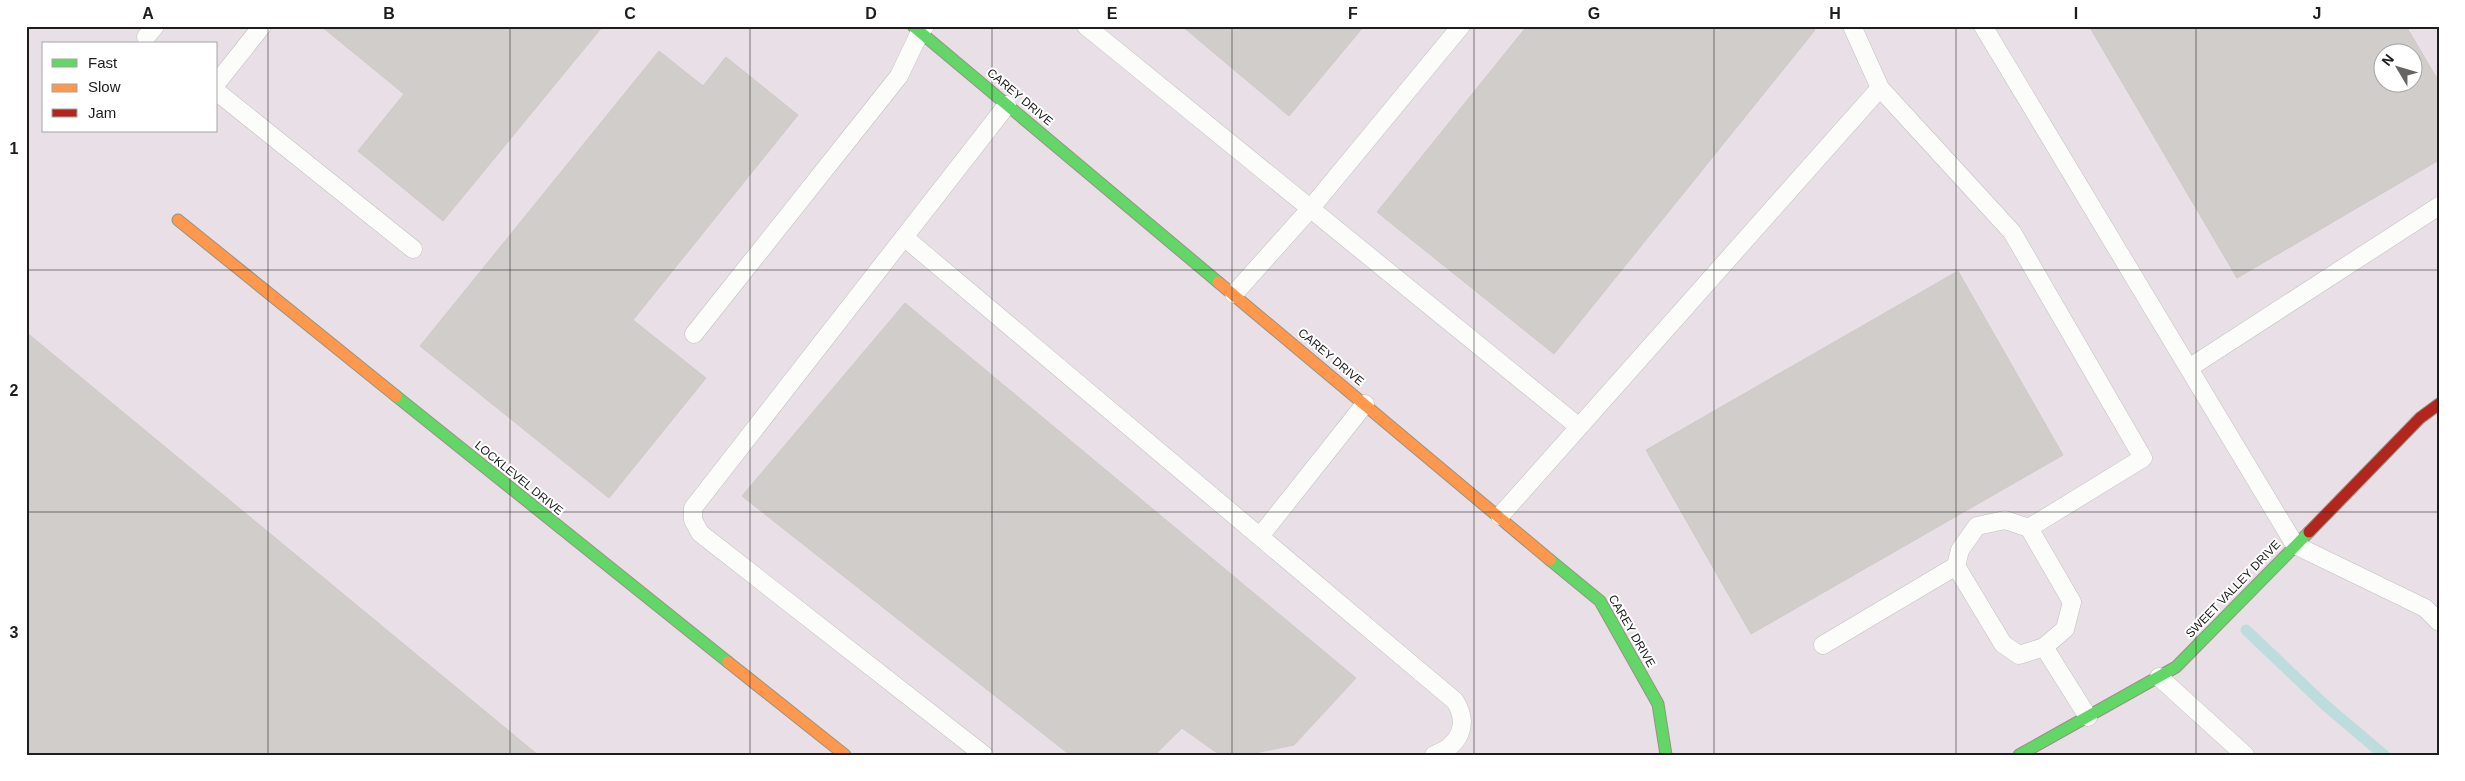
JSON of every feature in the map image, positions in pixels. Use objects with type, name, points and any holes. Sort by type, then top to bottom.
[{"type":"street","name":"CAREY DRIVE","points":[[919,28],[1007,105],[1600,601],[1658,704],[1666,755]]},
{"type":"street","name":"LOCKLEVEL DRIVE","points":[[178,220],[580,545],[845,755]]},
{"type":"street","name":"SWEET VALLEY DRIVE","points":[[2019,755],[2176,667],[2420,418],[2439,404]]},
{"type":"lane","points":[[218,81],[262,26]]},
{"type":"lane","points":[[1086,26],[1579,427]]},
{"type":"lane","points":[[1234,294],[1310,209],[1461,26]]},
{"type":"lane","points":[[1852,26],[1880,88],[2012,232],[2143,458],[2030,528]]},
{"type":"lane","points":[[1984,26],[2295,546],[2432,607],[2439,622]]},
{"type":"lane","points":[[694,334],[899,76],[919,28]]},
{"type":"lane","points":[[1500,516],[1880,88]]},
{"type":"lane","points":[[218,94],[413,249]]},
{"type":"lane","points":[[984,755],[700,533],[693,520],[693,508],[1007,105]]},
{"type":"lane","points":[[2188,368],[2439,206]]},
{"type":"lane","points":[[904,237],[1261,535],[1455,701],[1462,712],[1464,724],[1459,735],[1447,750],[1434,755]]},
{"type":"lane","points":[[1261,535],[1365,404]]},
{"type":"lane","points":[[2005,520],[2030,528],[2072,602],[2065,629],[2044,647],[2019,655],[2003,644],[1956,566],[1960,550],[1977,526],[2005,520]]},
{"type":"lane","points":[[1823,645],[1956,566]]},
{"type":"lane","points":[[2044,647],[2088,717]]},
{"type":"lane","points":[[2159,677],[2244,755]]},
{"type":"shaded area","points":[[26,26],[2439,26],[2439,755],[26,755]]},
{"type":"building","points":[[321,26],[603,26],[443,221],[358,151],[404,94]]},
{"type":"building","points":[[1182,26],[1364,26],[1289,116]]},
{"type":"building","points":[[1527,26],[1811,26],[1815,30],[1554,354],[1377,212]]},
{"type":"building","points":[[2089,26],[2406,26],[2415,42],[2372,42],[2372,92],[2422,92],[2422,53],[2439,82],[2439,160],[2237,278]]},
{"type":"building","points":[[659,51],[703,86],[726,57],[798,115],[633,320],[706,378],[609,498],[420,346]]},
{"type":"building","points":[[1958,271],[2063,455],[1751,634],[1646,450]]},
{"type":"building","points":[[905,303],[1356,678],[1294,745],[1245,755],[1220,755],[1182,728],[1155,755],[1070,755],[742,496]]},
{"type":"building","points":[[26,332],[538,755],[26,755]]},
{"type":"waterway","points":[[2246,630],[2325,705],[2384,755]]},
{"type":"traffic: fast","points":[[913,26],[1218,282]]},
{"type":"traffic: fast","points":[[396,396],[728,662]]},
{"type":"traffic: fast","points":[[2019,755],[2176,667],[2309,532]]},
{"type":"traffic: fast","points":[[1550,560],[1600,601],[1658,704],[1666,755]]},
{"type":"traffic: slow","points":[[178,220],[396,396]]},
{"type":"traffic: slow","points":[[1218,282],[1550,560]]},
{"type":"traffic: slow","points":[[728,662],[845,755]]},
{"type":"traffic: jam","points":[[2309,532],[2420,418],[2439,404]]}]
